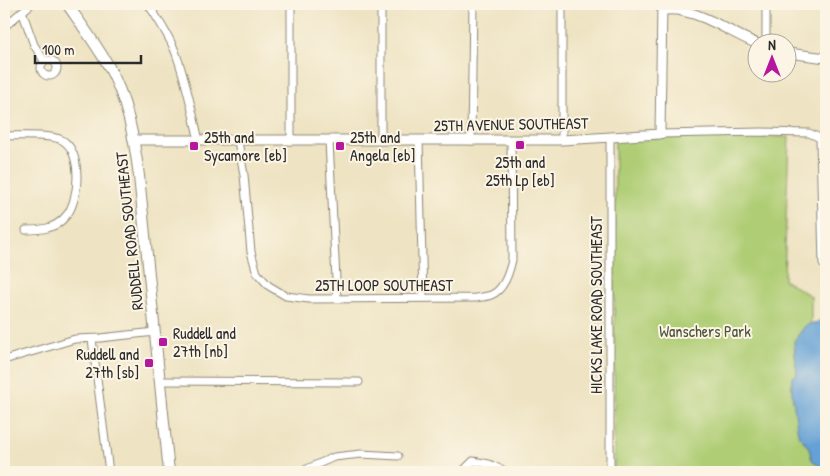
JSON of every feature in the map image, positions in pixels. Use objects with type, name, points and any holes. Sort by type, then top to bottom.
[{"type":"main road","name":"RUDDELL ROAD SOUTHEAST","points":[[67,4],[108,64],[128,115],[134,140],[169,472]]},
{"type":"street","points":[[4,27],[31,4]]},
{"type":"street","points":[[148,4],[162,25],[174,50],[191,103],[199,141]]},
{"type":"street","points":[[291,4],[292,141]]},
{"type":"street","points":[[381,4],[381,141]]},
{"type":"street","points":[[471,141],[473,4]]},
{"type":"street","points":[[562,4],[562,140]]},
{"type":"street","points":[[766,4],[766,32]]},
{"type":"street","points":[[660,134],[662,7],[681,10],[706,18],[748,40]]},
{"type":"street","points":[[22,11],[34,45],[44,62]]},
{"type":"street","points":[[798,54],[826,58]]},
{"type":"street","name":"25TH AVENUE SOUTHEAST","points":[[134,140],[562,140],[660,134],[762,132],[809,133],[823,139]]},
{"type":"street","points":[[4,136],[61,140],[69,146],[75,159],[77,180],[72,209],[64,219],[53,227],[40,230],[26,230]]},
{"type":"street","name":"HICKS LAKE ROAD SOUTHEAST","points":[[610,138],[610,472]]},
{"type":"street","points":[[823,139],[823,264]]},
{"type":"street","points":[[419,140],[423,298]]},
{"type":"street","name":"25TH LOOP SOUTHEAST","points":[[238,141],[250,252],[257,273],[269,286],[286,296],[309,299],[337,299],[474,298],[492,295],[503,285],[509,274],[512,260],[511,140]]},
{"type":"street","points":[[329,141],[337,299]]},
{"type":"street","points":[[4,360],[75,339],[155,332]]},
{"type":"street","points":[[92,338],[109,472]]},
{"type":"street","points":[[159,381],[359,382]]},
{"type":"street","points":[[300,472],[334,457],[361,454],[398,456]]},
{"type":"street","points":[[462,472],[473,461],[489,464],[507,472]]},
{"type":"green space","name":"Wanschers Park","points":[[789,137],[784,280],[811,296],[811,324],[806,325],[794,341],[797,375],[792,378],[792,392],[798,434],[809,448],[812,460],[819,465],[823,472],[614,472],[615,138]]},
{"type":"water","points":[[826,316],[826,472],[823,472],[819,465],[812,460],[809,448],[798,434],[792,378],[797,374],[794,341],[806,325],[816,323]]},
{"type":"place","name":"25th and 25th Lp [eb]","points":[[520,145]]},
{"type":"place","name":"25th and Sycamore [eb]","points":[[194,146]]},
{"type":"place","name":"25th and Angela [eb]","points":[[340,146]]},
{"type":"place","name":"Ruddell and 27th [nb]","points":[[163,342]]},
{"type":"place","name":"Ruddell and 27th [sb]","points":[[149,363]]}]
